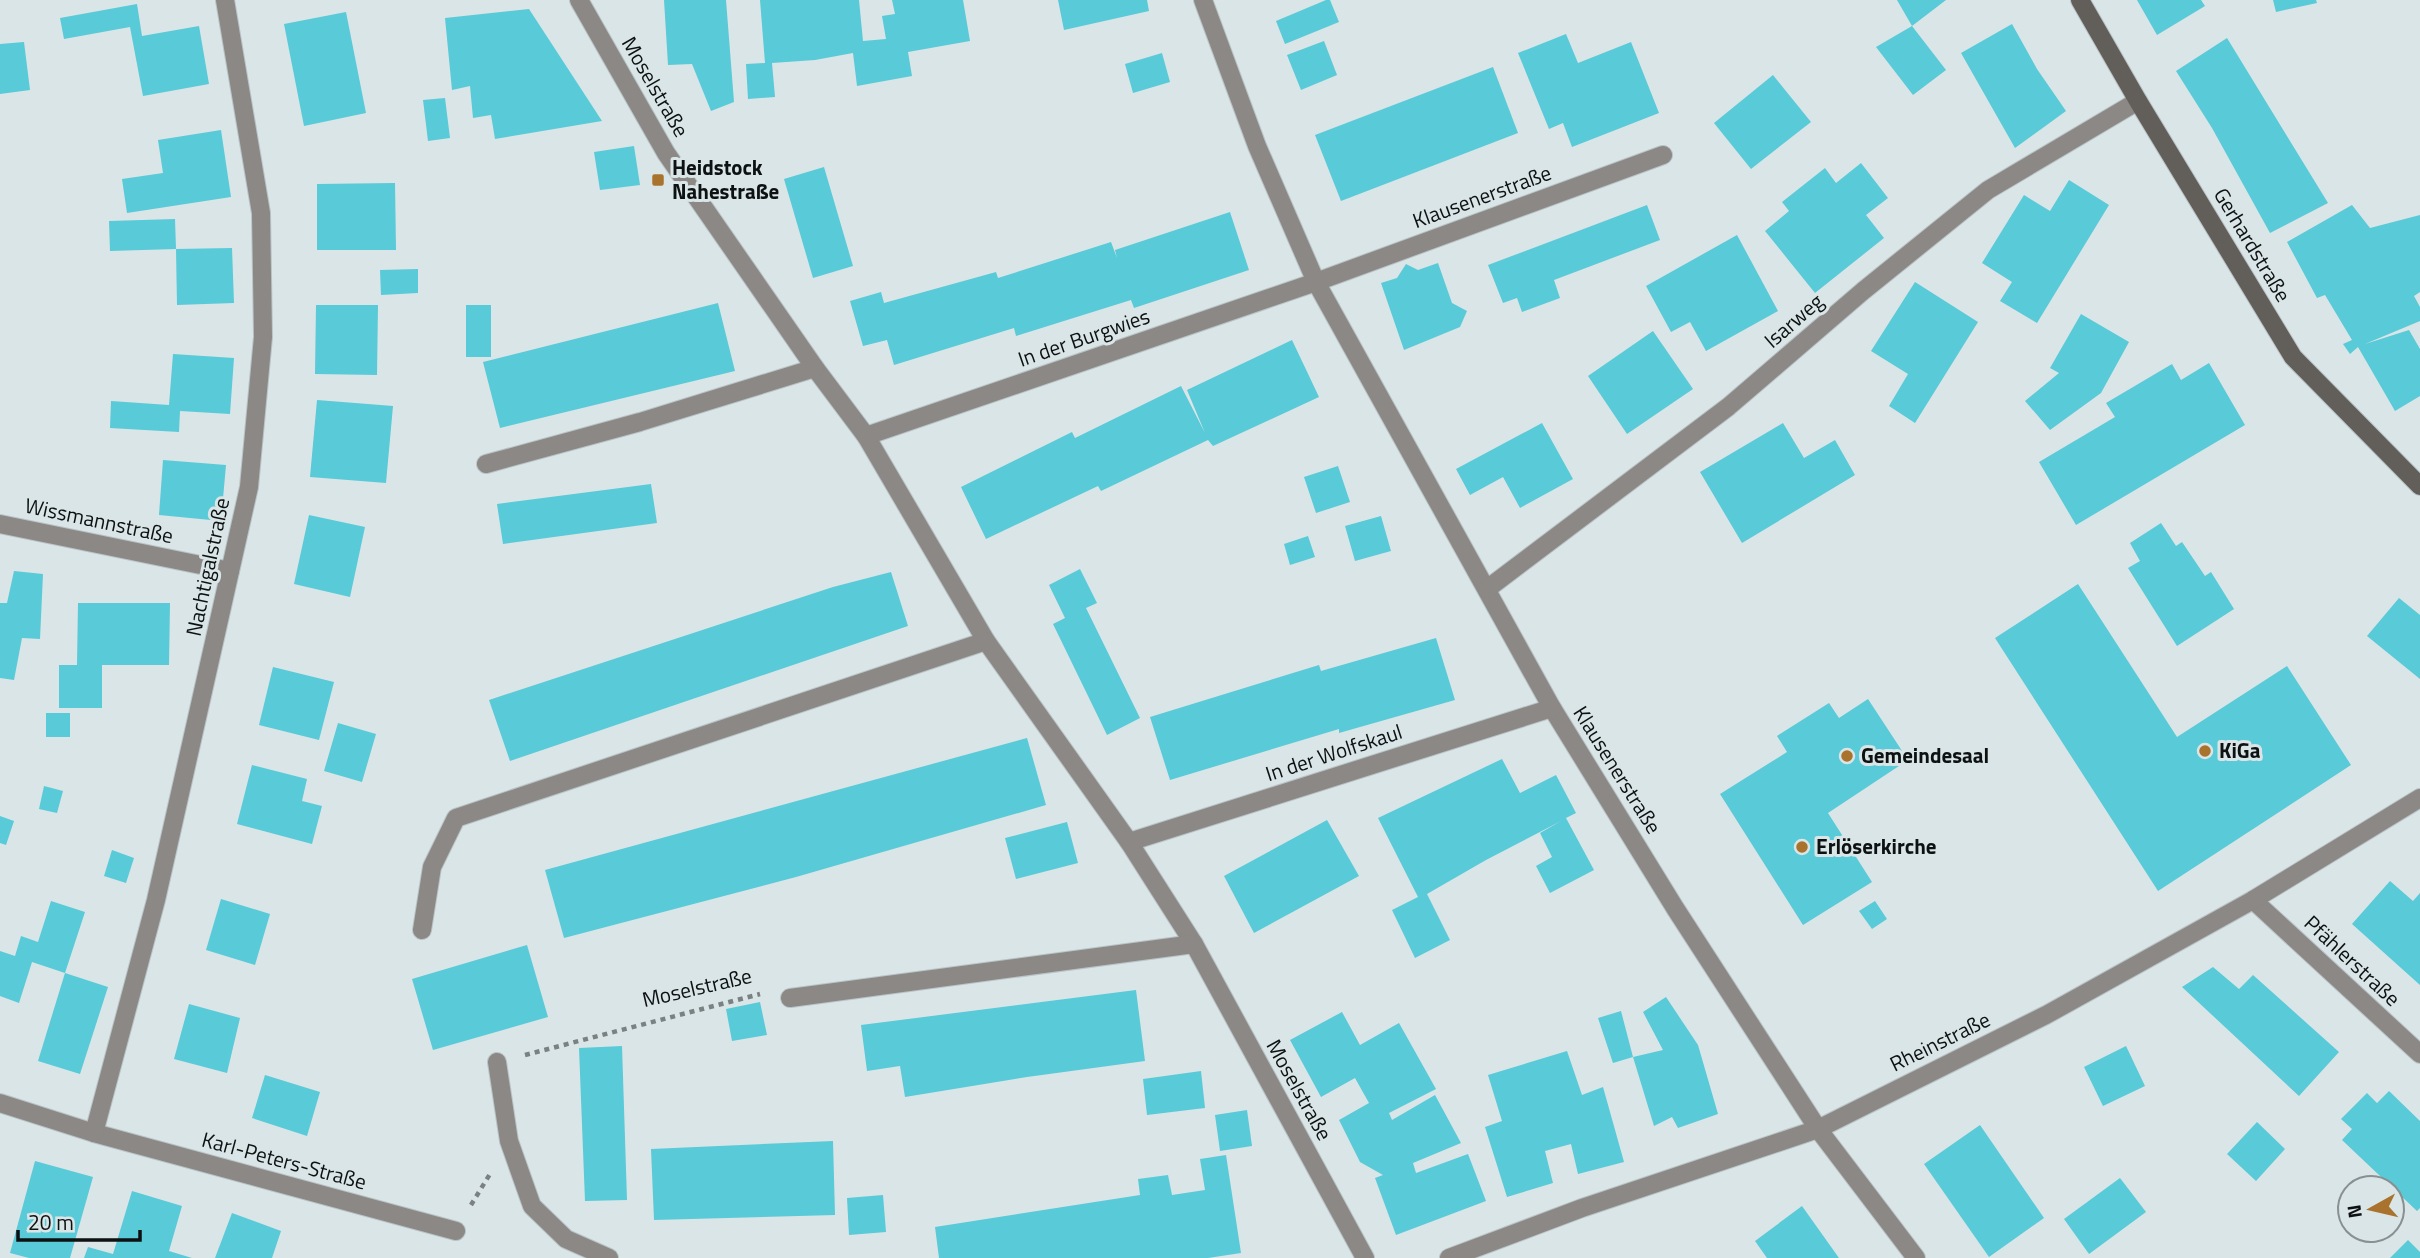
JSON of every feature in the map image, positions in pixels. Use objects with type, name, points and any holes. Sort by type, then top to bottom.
[{"type":"street","name":"Nachtigalstraße","points":[[94,1133],[156,900],[249,487],[263,337],[261,213],[225,0]]},
{"type":"street","name":"Moselstraße","points":[[579,0],[666,153],[815,368],[866,436],[986,642],[1129,842],[1194,944],[1365,1258]]},
{"type":"street","name":"Klausenerstraße","points":[[1203,0],[1258,145],[1316,282],[1552,708],[1675,908],[1818,1129],[1916,1258]]},
{"type":"street","name":"Gerhardstraße","points":[[2080,0],[2293,357],[2420,486]]},
{"type":"street","name":"Isarweg","points":[[1487,589],[1728,407],[1863,291],[1988,190],[2138,101]]},
{"type":"street","name":"Klausenerstraße","points":[[1316,282],[1663,155]]},
{"type":"street","name":"In der Burgwies","points":[[866,436],[1316,282]]},
{"type":"street","points":[[486,464],[640,422],[815,368]]},
{"type":"street","name":"Wissmannstraße","points":[[0,524],[230,571]]},
{"type":"street","points":[[422,930],[432,867],[456,818],[986,642]]},
{"type":"street","name":"In der Wolfskaul","points":[[1129,842],[1552,708]]},
{"type":"street","name":"Rheinstraße","points":[[1449,1258],[1582,1208],[1818,1129],[2046,1015],[2253,900],[2420,798]]},
{"type":"street","name":"Pfählerstraße","points":[[2253,900],[2420,1054]]},
{"type":"street","points":[[790,998],[1194,944]]},
{"type":"street","points":[[497,1062],[509,1141],[532,1206],[566,1238],[608,1258]]},
{"type":"street","name":"Karl-Peters-Straße","points":[[0,1103],[94,1133],[456,1231]]},
{"type":"path","name":"Moselstraße","points":[[497,1062],[759,994],[790,998]]},
{"type":"path","points":[[456,1231],[509,1141]]},
{"type":"building","points":[[664,0],[726,0],[734,102],[711,111],[692,64],[668,65]]},
{"type":"building","points":[[760,0],[859,0],[863,41],[886,39],[882,16],[895,14],[892,0],[963,0],[970,41],[908,52],[912,76],[857,86],[853,53],[815,60],[772,63],[775,97],[748,99],[746,64],[765,63]]},
{"type":"building","points":[[1058,0],[1147,0],[1149,11],[1064,30]]},
{"type":"building","points":[[1330,0],[1339,22],[1285,44],[1276,21]]},
{"type":"building","points":[[1897,0],[1946,0],[1912,26]]},
{"type":"building","points":[[2137,0],[2201,0],[2205,6],[2157,35]]},
{"type":"building","points":[[2273,0],[2316,0],[2317,3],[2276,12]]},
{"type":"building","points":[[137,4],[142,36],[199,26],[209,84],[143,96],[130,27],[64,39],[60,18]]},
{"type":"building","points":[[529,9],[602,121],[495,139],[491,115],[473,118],[470,86],[452,90],[445,18]]},
{"type":"building","points":[[346,12],[366,113],[304,126],[284,24]]},
{"type":"building","points":[[2012,24],[2037,69],[2066,111],[2015,148],[1961,53]]},
{"type":"building","points":[[1912,26],[1946,70],[1913,95],[1876,47]]},
{"type":"building","points":[[1566,34],[1578,63],[1631,42],[1659,113],[1572,147],[1563,123],[1549,129],[1518,53]]},
{"type":"building","points":[[2227,38],[2328,203],[2270,233],[2212,128],[2176,71]]},
{"type":"building","points":[[1324,41],[1337,75],[1301,90],[1287,55]]},
{"type":"building","points":[[24,42],[30,90],[0,94],[0,44]]},
{"type":"building","points":[[1162,53],[1170,82],[1133,93],[1125,64]]},
{"type":"building","points":[[1493,67],[1518,133],[1341,201],[1315,135]]},
{"type":"building","points":[[1773,75],[1811,122],[1751,169],[1714,123]]},
{"type":"building","points":[[445,98],[450,138],[428,141],[423,100]]},
{"type":"building","points":[[221,130],[231,197],[127,213],[122,179],[163,173],[158,140]]},
{"type":"building","points":[[634,146],[640,185],[600,190],[594,152]]},
{"type":"building","points":[[1861,163],[1888,198],[1866,215],[1884,238],[1815,293],[1765,231],[1789,211],[1782,202],[1825,168],[1836,183]]},
{"type":"building","points":[[824,167],[853,266],[813,278],[784,179]]},
{"type":"building","points":[[2069,180],[2109,205],[2037,323],[2000,301],[2012,282],[1982,263],[2024,195],[2050,211]]},
{"type":"building","points":[[395,183],[396,250],[317,250],[317,184]]},
{"type":"building","points":[[1647,205],[1660,240],[1554,280],[1560,298],[1522,312],[1517,298],[1503,303],[1488,265]]},
{"type":"building","points":[[2352,205],[2370,228],[2420,215],[2420,292],[2414,296],[2420,307],[2420,321],[2365,344],[2409,330],[2420,349],[2420,396],[2395,411],[2358,347],[2350,354],[2343,344],[2352,340],[2325,295],[2317,298],[2287,242]]},
{"type":"building","points":[[1230,212],[1249,270],[1134,308],[1131,300],[1016,336],[1014,328],[894,365],[887,340],[863,346],[850,301],[881,292],[884,303],[996,272],[998,278],[1111,242],[1117,258],[1115,250]]},
{"type":"building","points":[[175,219],[176,249],[110,251],[109,221]]},
{"type":"building","points":[[1737,235],[1778,311],[1706,351],[1690,322],[1671,332],[1646,286]]},
{"type":"building","points":[[232,248],[234,303],[177,305],[176,249]]},
{"type":"building","points":[[1438,263],[1452,303],[1467,311],[1460,327],[1404,350],[1381,283],[1397,278],[1406,264],[1418,270]]},
{"type":"building","points":[[418,269],[418,293],[381,295],[380,270]]},
{"type":"building","points":[[1915,282],[1978,322],[1915,423],[1889,406],[1908,374],[1871,351]]},
{"type":"building","points":[[718,303],[735,371],[500,428],[483,362]]},
{"type":"building","points":[[316,305],[378,305],[377,375],[315,374]]},
{"type":"building","points":[[466,305],[491,305],[491,357],[466,357]]},
{"type":"building","points":[[2081,314],[2129,342],[2101,393],[2050,430],[2025,401],[2059,373],[2050,368]]},
{"type":"building","points":[[1653,331],[1693,389],[1627,434],[1588,376]]},
{"type":"building","points":[[1292,340],[1319,397],[1213,446],[1208,440],[1101,491],[1098,486],[986,539],[961,487],[1072,432],[1075,438],[1181,386],[1205,433],[1187,390]]},
{"type":"building","points":[[173,354],[234,358],[230,414],[180,411],[179,432],[110,428],[111,401],[169,405]]},
{"type":"building","points":[[2209,363],[2245,425],[2076,525],[2039,462],[2115,417],[2106,403],[2172,364],[2181,380]]},
{"type":"building","points":[[317,400],[393,406],[386,483],[310,477]]},
{"type":"building","points":[[1542,423],[1573,479],[1520,508],[1503,477],[1470,495],[1456,469]]},
{"type":"building","points":[[1783,423],[1804,458],[1835,440],[1855,475],[1742,543],[1700,472]]},
{"type":"building","points":[[163,460],[226,465],[221,521],[159,515]]},
{"type":"building","points":[[1338,466],[1350,502],[1316,513],[1304,477]]},
{"type":"building","points":[[651,484],[657,523],[503,544],[497,504]]},
{"type":"building","points":[[309,515],[365,527],[350,597],[294,584]]},
{"type":"building","points":[[1381,516],[1391,551],[1355,561],[1345,526]]},
{"type":"building","points":[[2161,523],[2176,546],[2182,542],[2205,576],[2211,572],[2234,609],[2177,646],[2128,568],[2140,561],[2130,543]]},
{"type":"building","points":[[1308,536],[1315,557],[1290,565],[1284,544]]},
{"type":"building","points":[[1080,569],[1097,603],[1086,608],[1140,718],[1107,735],[1053,624],[1065,618],[1049,585]]},
{"type":"building","points":[[14,571],[43,574],[40,639],[22,638],[14,680],[0,678],[0,603],[7,603]]},
{"type":"building","points":[[891,572],[908,626],[510,761],[489,700],[833,587]]},
{"type":"building","name":"KiGa","points":[[2078,584],[2177,737],[2287,666],[2351,765],[2158,891],[1995,638]]},
{"type":"building","points":[[2399,598],[2420,615],[2420,679],[2367,636]]},
{"type":"building","points":[[78,603],[170,603],[169,665],[102,665],[102,708],[59,708],[59,665],[77,665]]},
{"type":"building","points":[[1436,638],[1455,700],[1339,733],[1339,729],[1170,780],[1150,717],[1319,665],[1321,671]]},
{"type":"building","points":[[273,667],[334,682],[319,740],[259,725]]},
{"type":"building","name":"Erlöserkirche","points":[[1868,699],[1908,760],[1828,813],[1872,882],[1803,925],[1720,794],[1787,752],[1777,736],[1829,703],[1839,718]]},
{"type":"building","points":[[46,713],[70,713],[70,737],[46,737]]},
{"type":"building","points":[[338,723],[376,734],[362,782],[324,771]]},
{"type":"building","points":[[1027,738],[1046,805],[796,877],[564,938],[545,870]]},
{"type":"building","points":[[1502,759],[1520,793],[1556,775],[1576,813],[1566,818],[1594,870],[1550,893],[1536,866],[1552,857],[1540,833],[1561,821],[1427,894],[1450,940],[1415,958],[1392,910],[1418,897],[1378,818]]},
{"type":"building","points":[[252,765],[307,779],[302,801],[322,806],[312,844],[237,824]]},
{"type":"building","points":[[44,786],[63,791],[57,813],[39,809]]},
{"type":"building","points":[[0,816],[14,821],[6,845],[0,843]]},
{"type":"building","points":[[1327,820],[1359,876],[1254,933],[1224,876]]},
{"type":"building","points":[[1067,822],[1078,863],[1016,879],[1005,838]]},
{"type":"building","points":[[112,850],[134,858],[126,883],[104,876]]},
{"type":"building","points":[[2390,881],[2413,901],[2420,893],[2420,985],[2352,924]]},
{"type":"building","points":[[221,899],[270,914],[255,965],[206,950]]},
{"type":"building","points":[[51,901],[85,912],[65,973],[32,962],[19,1003],[0,996],[0,951],[15,956],[21,936],[38,942]]},
{"type":"building","points":[[1875,901],[1887,919],[1872,929],[1859,911]]},
{"type":"building","points":[[527,945],[548,1017],[433,1050],[412,979]]},
{"type":"building","points":[[2213,967],[2239,989],[2253,975],[2339,1052],[2299,1096],[2182,987]]},
{"type":"building","points":[[65,973],[108,987],[80,1074],[38,1061]]},
{"type":"building","points":[[1136,990],[1145,1061],[905,1097],[900,1066],[867,1071],[861,1025]]},
{"type":"building","points":[[1666,997],[1698,1045],[1718,1114],[1678,1128],[1672,1117],[1654,1126],[1633,1057],[1663,1050],[1643,1012]]},
{"type":"building","points":[[760,1002],[767,1035],[732,1041],[726,1009]]},
{"type":"building","points":[[189,1004],[240,1018],[227,1073],[174,1059]]},
{"type":"building","points":[[1621,1011],[1633,1057],[1613,1063],[1598,1018]]},
{"type":"building","points":[[1342,1012],[1360,1045],[1399,1023],[1436,1089],[1389,1113],[1392,1120],[1435,1095],[1461,1143],[1413,1163],[1416,1173],[1468,1154],[1486,1201],[1396,1235],[1375,1178],[1383,1175],[1360,1162],[1339,1120],[1369,1103],[1355,1078],[1321,1097],[1290,1040]]},
{"type":"building","points":[[622,1046],[627,1200],[585,1201],[579,1048]]},
{"type":"building","points":[[2126,1046],[2145,1086],[2103,1106],[2084,1067]]},
{"type":"building","points":[[1567,1051],[1582,1095],[1603,1087],[1624,1162],[1578,1174],[1571,1144],[1545,1151],[1553,1183],[1507,1197],[1485,1127],[1502,1121],[1488,1075]]},
{"type":"building","points":[[1201,1071],[1205,1108],[1147,1115],[1143,1079]]},
{"type":"building","points":[[265,1075],[320,1092],[307,1136],[252,1118]]},
{"type":"building","points":[[2389,1091],[2420,1121],[2420,1208],[2417,1211],[2406,1201],[2406,1174],[2378,1174],[2342,1140],[2352,1129],[2341,1119],[2367,1093],[2377,1103]]},
{"type":"building","points":[[1247,1110],[1252,1146],[1220,1151],[1215,1115]]},
{"type":"building","points":[[2257,1122],[2285,1149],[2256,1181],[2227,1154]]},
{"type":"building","points":[[1980,1125],[2044,1218],[1989,1257],[1924,1164]]},
{"type":"building","points":[[833,1141],[835,1215],[654,1220],[651,1149]]},
{"type":"building","points":[[1226,1155],[1241,1253],[1208,1258],[939,1258],[935,1227],[1140,1195],[1138,1179],[1168,1175],[1172,1195],[1205,1190],[1200,1159]]},
{"type":"building","points":[[35,1161],[93,1177],[70,1258],[29,1258],[10,1253]]},
{"type":"building","points":[[2120,1178],[2146,1212],[2089,1254],[2064,1219]]},
{"type":"building","points":[[132,1191],[182,1206],[169,1251],[192,1258],[84,1258],[88,1247],[113,1254]]},
{"type":"building","points":[[883,1195],[886,1232],[849,1235],[847,1198]]},
{"type":"building","points":[[1802,1206],[1839,1258],[1767,1258],[1755,1241]]},
{"type":"building","points":[[232,1213],[281,1231],[272,1258],[215,1258]]},
{"type":"building","points":[[2408,1240],[2420,1252],[2420,1258],[2390,1258],[2406,1244]]},
{"type":"place","name":"Heidstock Nahestraße","points":[[658,180]]},
{"type":"place","name":"KiGa","points":[[2205,751]]},
{"type":"place","name":"Gemeindesaal","points":[[1847,756]]},
{"type":"place","name":"Erlöserkirche","points":[[1802,847]]}]
